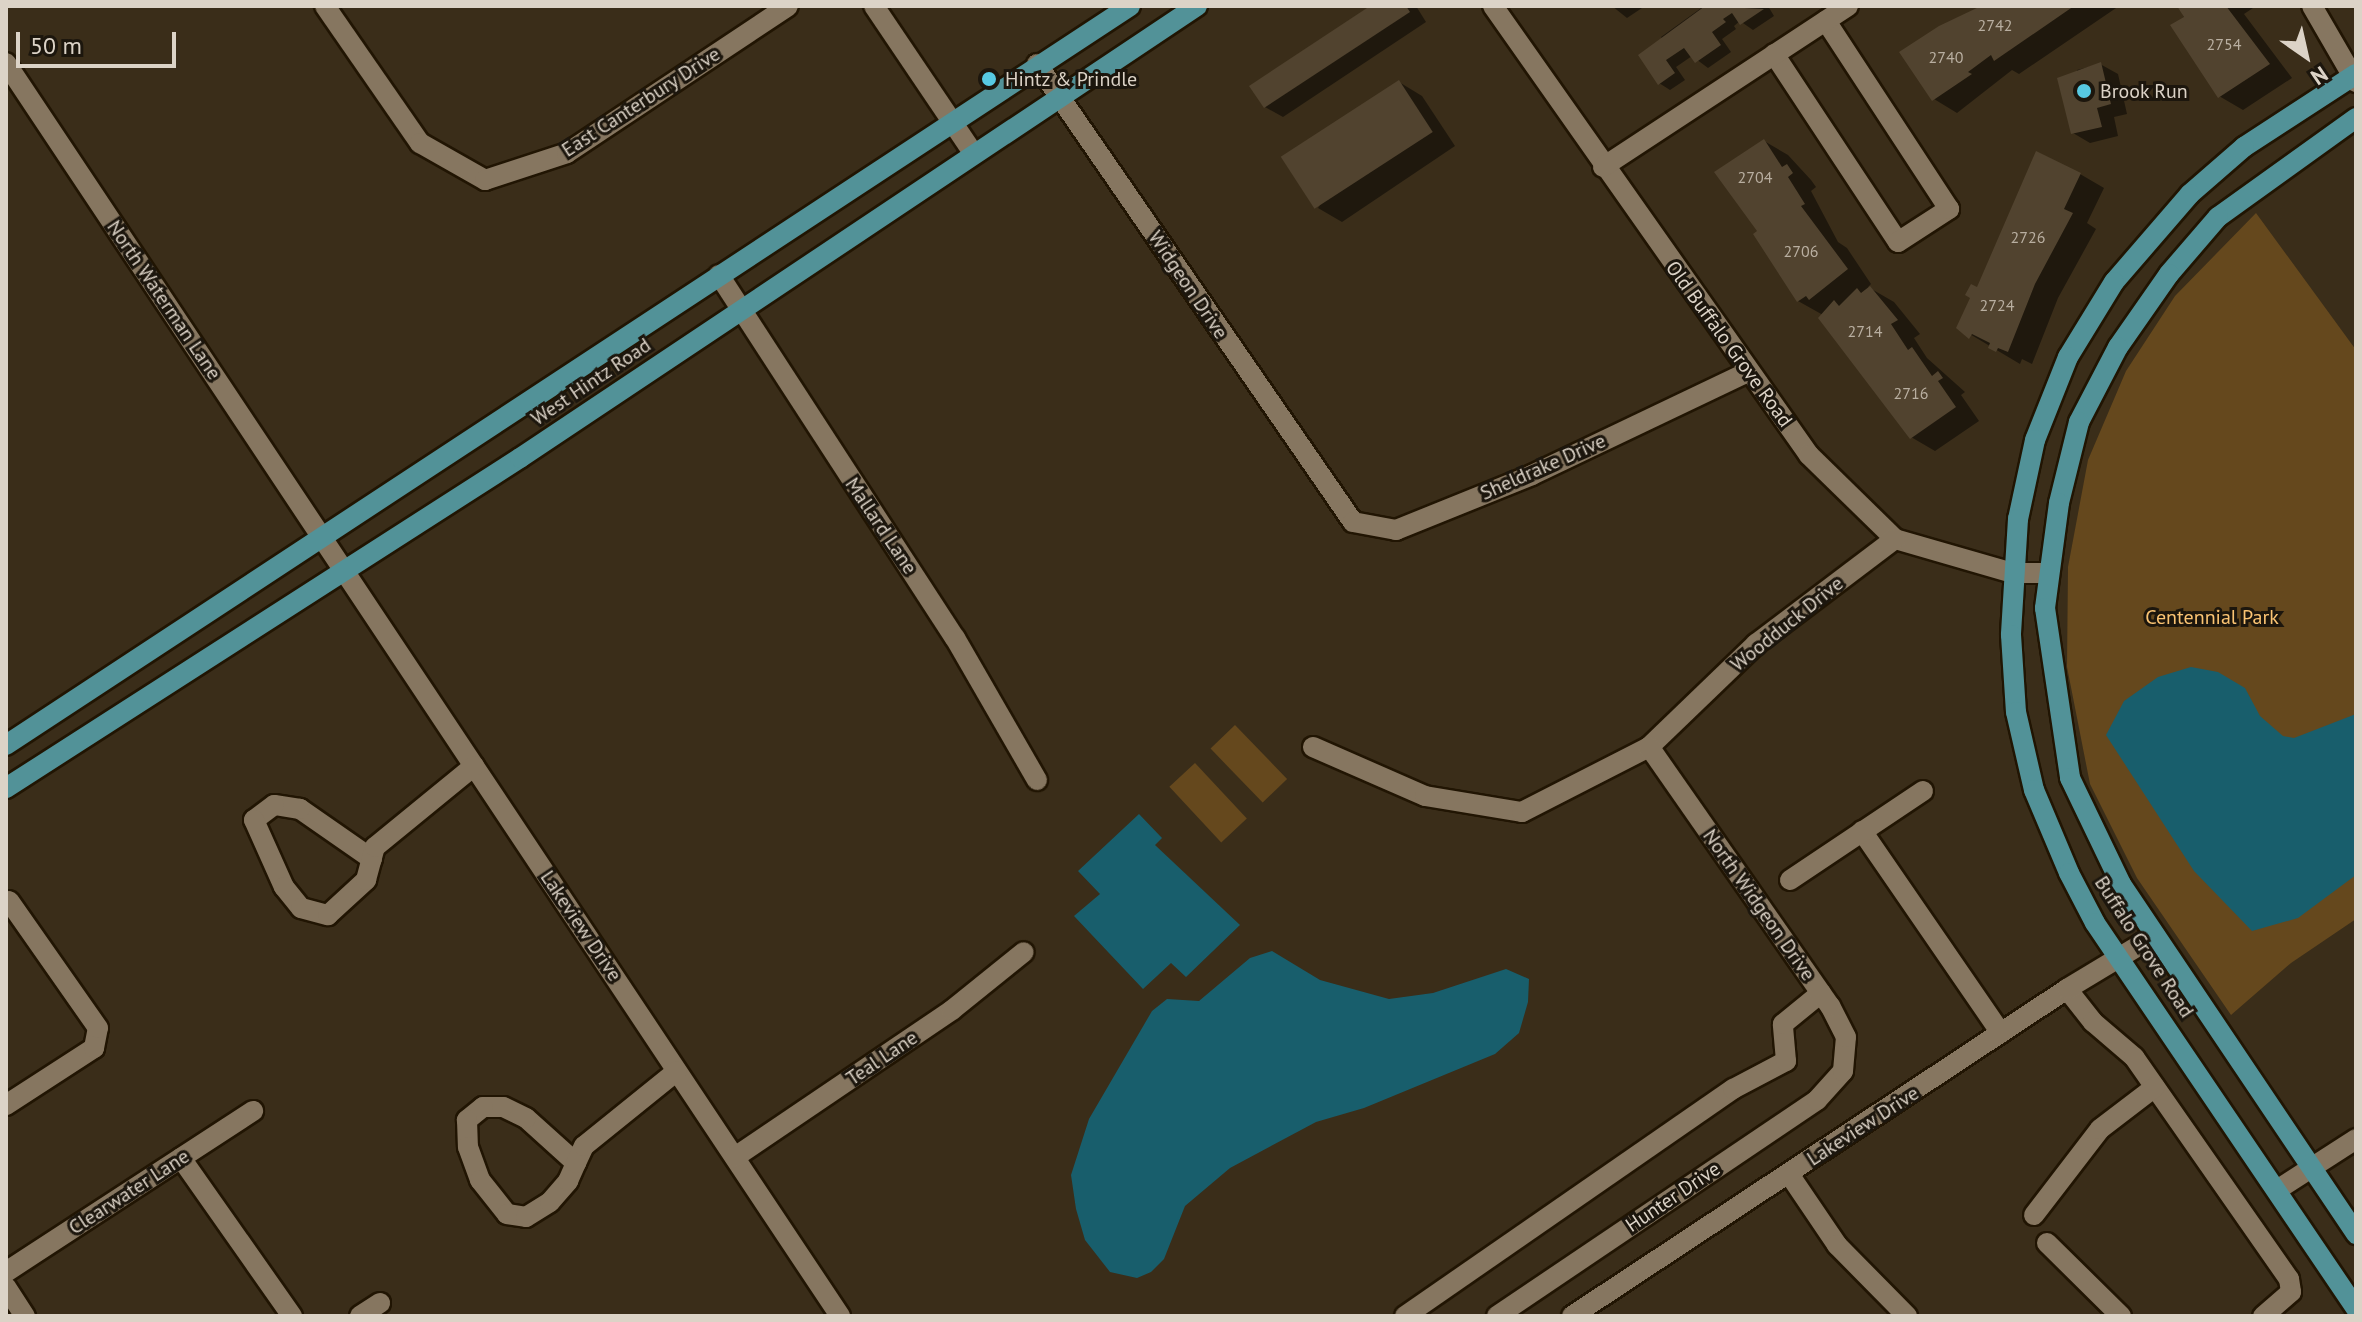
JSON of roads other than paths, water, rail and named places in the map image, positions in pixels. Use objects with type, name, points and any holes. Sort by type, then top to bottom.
[{"type":"main road","name":"West Hintz Road","points":[[6,745],[1037,64],[1130,6]]},
{"type":"main road","name":"West Hintz Road","points":[[6,788],[739,310],[1197,6]]},
{"type":"main road","name":"Buffalo Grove Road","points":[[2355,77],[2244,147],[2190,194],[2114,282],[2068,357],[2035,440],[2013,573],[2016,712],[2034,790],[2069,873],[2119,958],[2356,1308]]},
{"type":"main road","name":"Buffalo Grove Road","points":[[2356,118],[2218,217],[2169,274],[2118,347],[2079,422],[2046,573],[2053,684],[2070,778],[2121,884],[2356,1234]]},
{"type":"street","name":"East Canterbury Drive","points":[[325,6],[420,143],[485,180],[567,153],[788,6]]},
{"type":"street","points":[[874,6],[973,153]]},
{"type":"street","name":"Old Buffalo Grove Road","points":[[1493,6],[1603,167],[1809,455],[1895,539],[2013,573],[2046,573]]},
{"type":"street","points":[[1603,167],[1848,6]]},
{"type":"street","points":[[2312,6],[2355,77]]},
{"type":"street","points":[[1774,54],[1898,242],[1949,209],[1826,21]]},
{"type":"street","name":"North Waterman Lane","points":[[6,63],[321,537]]},
{"type":"street","name":"Widgeon Drive","points":[[1037,64],[1339,506]]},
{"type":"street","name":"Mallard Lane","points":[[719,275],[955,638],[1037,780]]},
{"type":"street","name":"Sheldrake Drive","points":[[1339,506],[1353,522],[1396,530],[1532,475],[1748,372]]},
{"type":"street","name":"Lakeview Drive","points":[[321,537],[840,1316]]},
{"type":"street","name":"Woodduck Drive","points":[[1313,747],[1425,796],[1522,812],[1649,747],[1756,644],[1895,539]]},
{"type":"street","name":"North Widgeon Drive","points":[[1649,747],[1821,993],[1846,1037],[1843,1071]]},
{"type":"street","points":[[372,859],[300,809],[274,805],[254,820],[284,887],[301,908],[328,915],[346,904],[366,880],[372,859],[375,847],[474,766]]},
{"type":"street","points":[[1790,880],[1923,791]]},
{"type":"street","points":[[1862,831],[2001,1033]]},
{"type":"street","points":[[6,1105],[94,1048],[98,1028],[9,901]]},
{"type":"street","name":"Lakeview Drive","points":[[1586,1313],[2067,989],[2155,936]]},
{"type":"street","name":"Teal Lane","points":[[735,1157],[952,1010],[1024,952]]},
{"type":"street","points":[[2067,989],[2093,1022],[2134,1057],[2289,1279],[2291,1292],[2263,1316]]},
{"type":"street","points":[[1405,1316],[1733,1089],[1786,1061],[1783,1024],[1821,993]]},
{"type":"street","points":[[576,1163],[526,1118],[503,1107],[483,1107],[467,1120],[468,1147],[480,1180],[507,1214],[526,1217],[550,1202],[576,1163],[584,1146],[677,1071]]},
{"type":"street","name":"Hunter Drive","points":[[1497,1316],[1817,1100],[1843,1071]]},
{"type":"street","points":[[2034,1215],[2100,1129],[2155,1087]]},
{"type":"street","name":"Clearwater Lane","points":[[6,1272],[253,1111]]},
{"type":"street","points":[[2277,1190],[2356,1139]]},
{"type":"street","points":[[181,1158],[292,1316]]},
{"type":"street","points":[[1789,1174],[1837,1245],[1907,1316]]},
{"type":"street","points":[[2047,1243],[2121,1316]]},
{"type":"street","points":[[6,1287],[25,1316]]},
{"type":"street","points":[[360,1316],[380,1303]]},
{"type":"water","points":[[2191,667],[2218,672],[2245,688],[2260,716],[2283,736],[2294,738],[2356,714],[2356,875],[2298,918],[2252,931],[2194,871],[2106,735],[2124,701],[2158,677]]},
{"type":"water","points":[[1139,814],[1162,838],[1155,845],[1240,925],[1186,977],[1171,963],[1143,989],[1074,916],[1100,894],[1078,871]]},
{"type":"water","points":[[1272,951],[1320,980],[1389,999],[1433,993],[1506,969],[1529,979],[1528,1002],[1519,1033],[1495,1054],[1364,1108],[1316,1122],[1230,1168],[1185,1206],[1164,1259],[1151,1272],[1137,1278],[1110,1272],[1085,1240],[1071,1175],[1089,1119],[1152,1011],[1167,999],[1199,1001],[1250,958]]},
{"type":"place","name":"Hintz & Prindle","points":[[989,79]]},
{"type":"place","name":"Brook Run","points":[[2084,91]]},
{"type":"park label","name":"Centennial Park","points":[[2212,617]]}]
